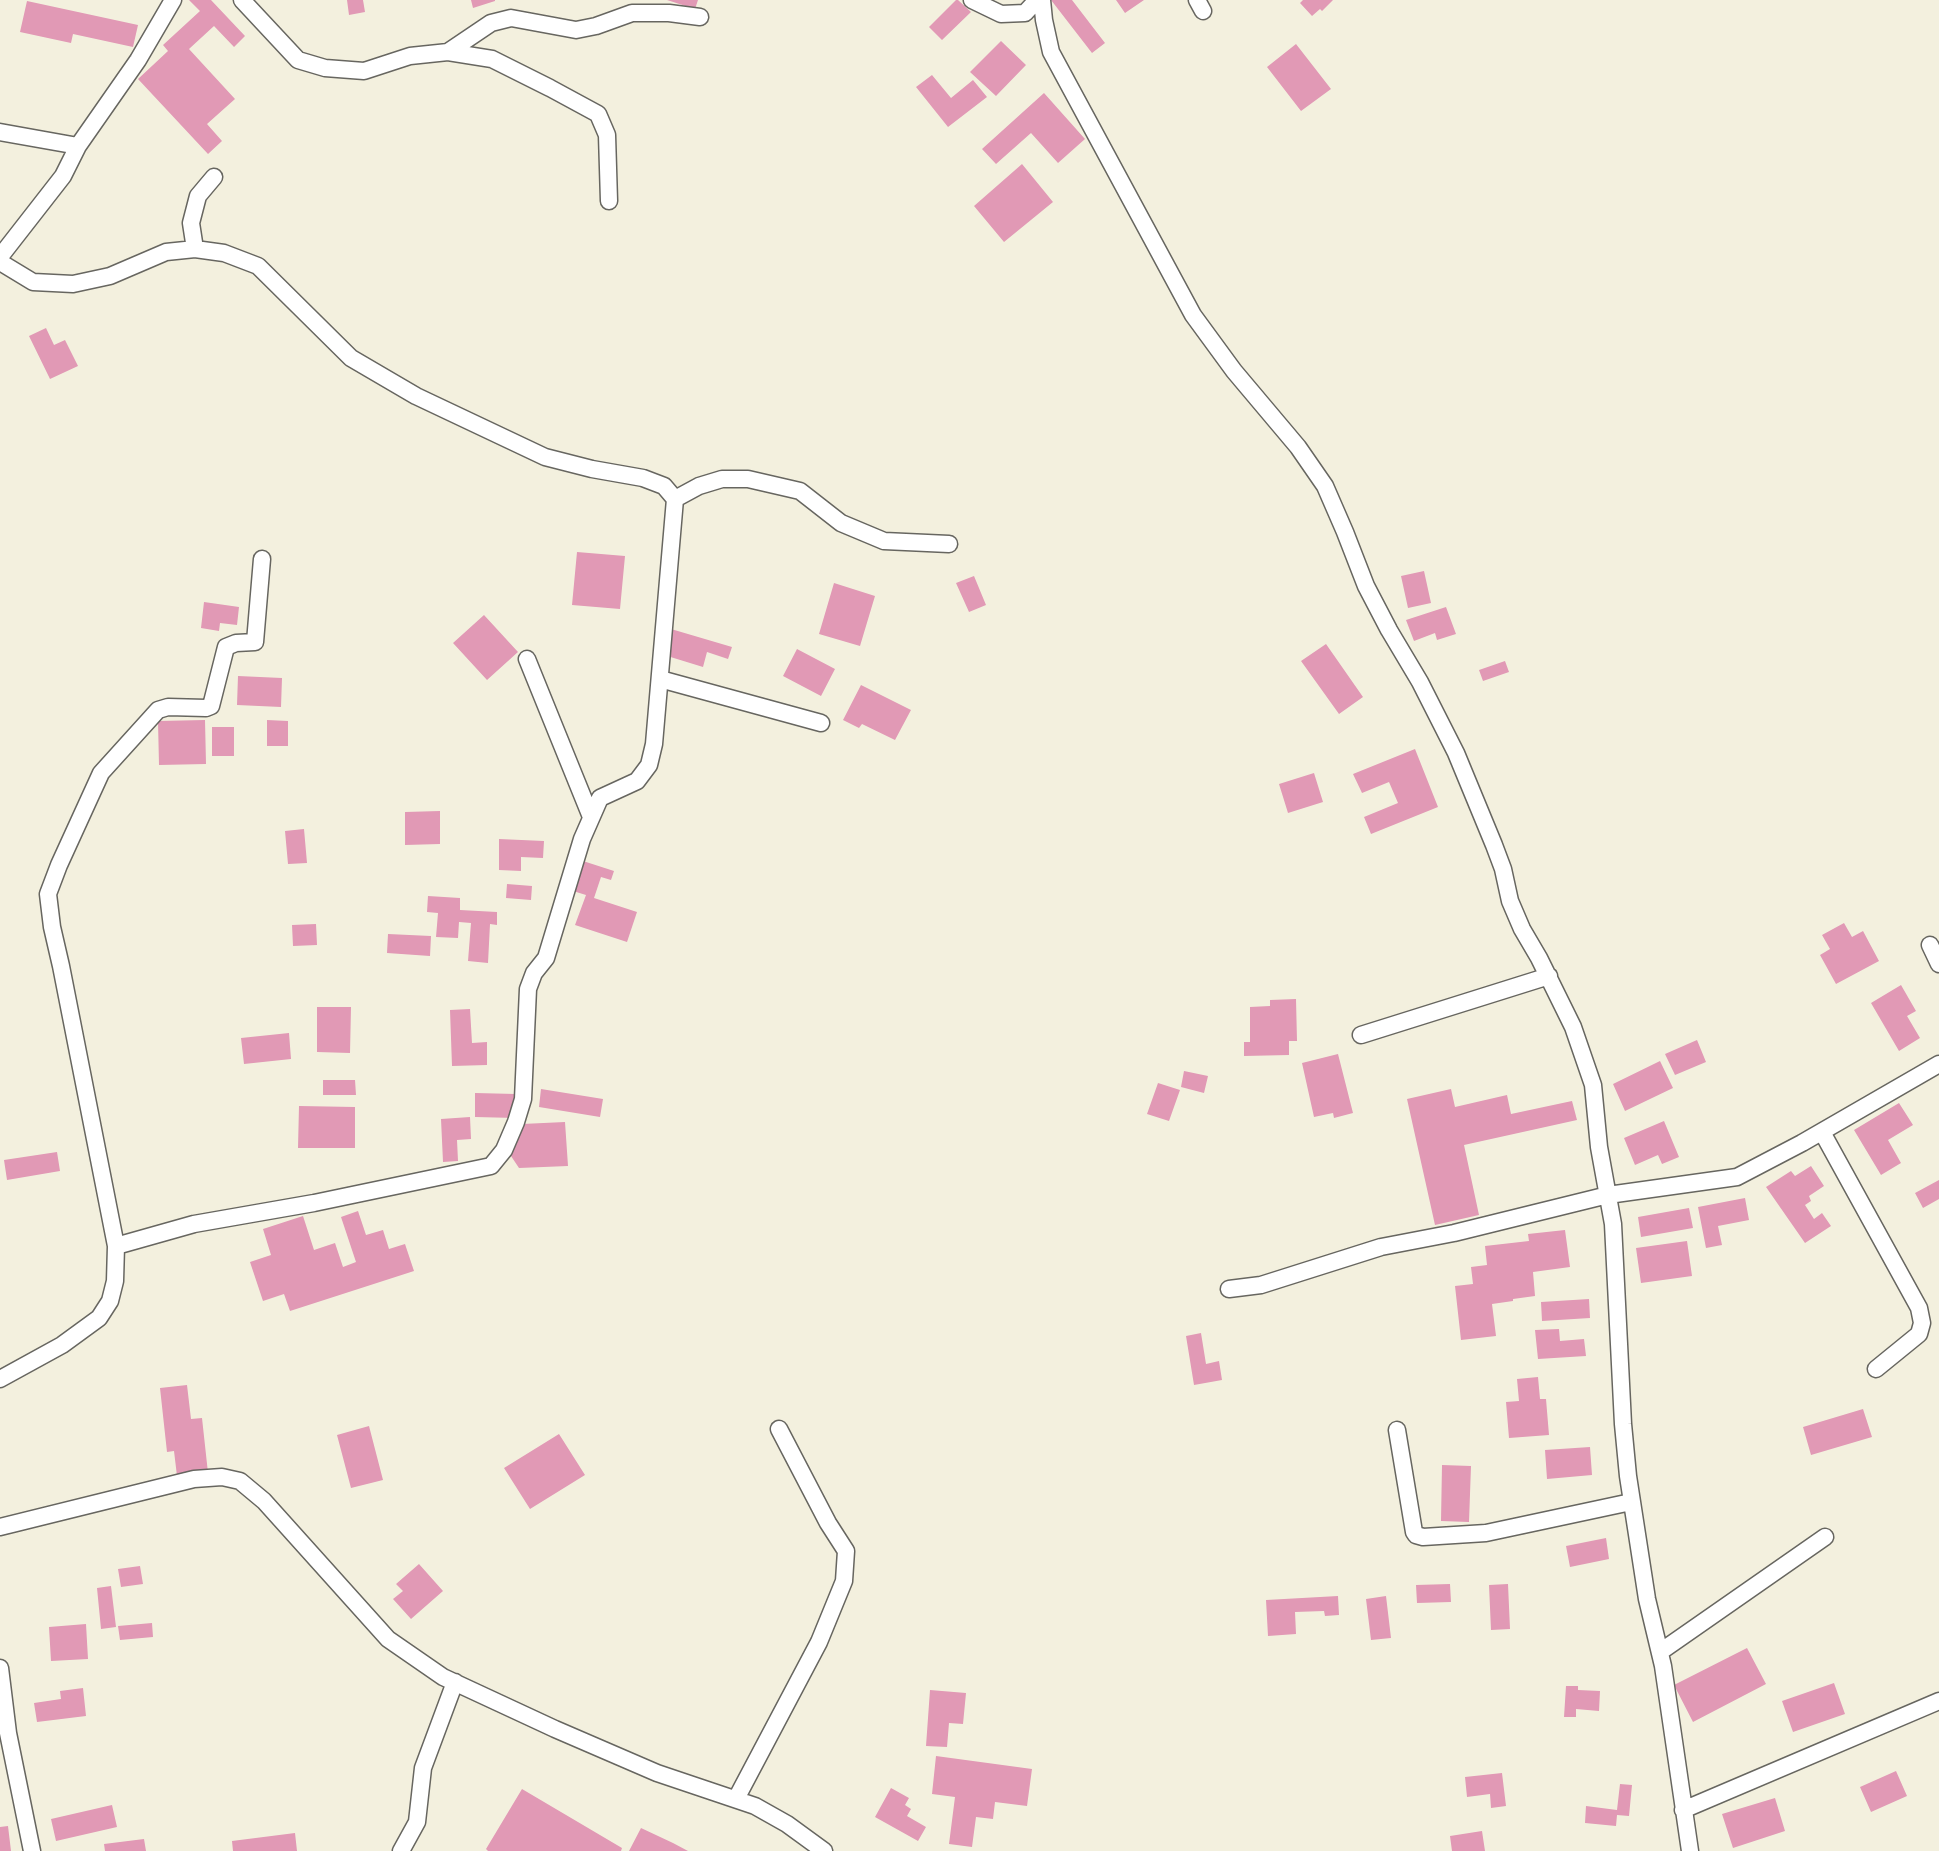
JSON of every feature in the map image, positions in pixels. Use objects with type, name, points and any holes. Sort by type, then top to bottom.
[{"type":"street","points":[[116,1246],[194,1224],[314,1203],[491,1166],[504,1150],[523,1099],[528,989],[534,973],[546,958],[582,839],[600,798],[637,781],[649,765],[654,744],[675,499],[664,486],[643,478],[545,457],[416,396],[351,358],[258,266],[224,253],[195,249],[166,252],[110,276],[73,284],[33,282],[1,257],[63,176],[78,146],[138,60],[173,0]]},
{"type":"street","points":[[242,0],[298,60],[325,68],[364,71],[410,56],[448,52],[492,59],[597,114],[607,135],[609,201]]},
{"type":"street","points":[[972,0],[1002,14],[1025,13],[1037,0]]},
{"type":"street","points":[[1042,0],[1051,52],[1193,315],[1234,371],[1298,447],[1325,486],[1366,586],[1456,753],[1503,869],[1510,901],[1573,1027],[1592,1085],[1599,1147],[1613,1224],[1623,1424],[1631,1502],[1647,1599],[1660,1652],[1690,1851]]},
{"type":"street","points":[[448,52],[491,23],[512,18],[576,30],[632,13],[669,13],[700,17]]},
{"type":"street","points":[[0,132],[78,146]]},
{"type":"street","points":[[195,249],[191,223],[198,196],[214,177]]},
{"type":"street","points":[[675,499],[699,486],[722,479],[748,478],[800,491],[841,523],[884,541],[949,544]]},
{"type":"street","points":[[0,1379],[62,1345],[99,1318],[110,1301],[115,1281],[116,1246],[52,928],[48,894],[58,865],[101,773],[158,710],[168,707],[211,706],[226,648],[236,643],[255,642],[262,559]]},
{"type":"street","points":[[527,659],[591,817]]},
{"type":"street","points":[[660,679],[821,723]]},
{"type":"street","points":[[1930,945],[1939,964]]},
{"type":"street","points":[[1361,1035],[1549,976]]},
{"type":"street","points":[[1229,1289],[1261,1285],[1381,1247],[1454,1233],[1608,1195],[1737,1177],[1822,1132],[1939,1064]]},
{"type":"street","points":[[1822,1132],[1919,1308],[1922,1322],[1919,1334],[1876,1369]]},
{"type":"street","points":[[736,1799],[819,1642],[844,1581],[846,1551],[828,1524],[779,1429]]},
{"type":"street","points":[[1397,1430],[1416,1535],[1486,1533],[1631,1502]]},
{"type":"street","points":[[0,1527],[194,1479],[222,1477],[240,1481],[264,1501],[388,1639],[443,1676],[657,1773],[755,1806],[787,1824],[824,1851]]},
{"type":"street","points":[[1660,1652],[1825,1537]]},
{"type":"street","points":[[0,1668],[2,1699],[32,1851]]},
{"type":"street","points":[[401,1851],[417,1822],[423,1768],[455,1682]]},
{"type":"street","points":[[1684,1810],[1939,1701]]},
{"type":"building","points":[[189,0],[211,0],[245,36],[234,47],[214,26],[189,49],[235,99],[207,124],[222,141],[208,154],[138,79],[168,51],[163,45],[200,11]]},
{"type":"building","points":[[347,0],[363,0],[365,12],[349,15]]},
{"type":"building","points":[[471,0],[495,0],[495,1],[473,8]]},
{"type":"building","points":[[667,0],[698,0],[695,9]]},
{"type":"building","points":[[956,0],[971,12],[942,40],[929,27]]},
{"type":"building","points":[[1051,0],[1072,0],[1105,43],[1092,53]]},
{"type":"building","points":[[1116,0],[1144,0],[1125,13]]},
{"type":"building","points":[[1303,0],[1333,0],[1312,16],[1300,3]]},
{"type":"building","points":[[27,1],[138,25],[133,47],[73,34],[71,43],[20,32]]},
{"type":"building","points":[[1001,41],[1026,65],[996,96],[970,72]]},
{"type":"building","points":[[1296,44],[1331,89],[1301,111],[1267,67]]},
{"type":"building","points":[[932,75],[951,98],[973,80],[987,97],[948,127],[916,87]]},
{"type":"building","points":[[1044,93],[1085,139],[1058,163],[1031,133],[996,164],[982,149]]},
{"type":"building","points":[[1022,164],[1053,202],[1004,242],[974,206]]},
{"type":"building","points":[[46,328],[54,345],[65,340],[78,366],[50,379],[29,336]]},
{"type":"building","points":[[577,552],[625,556],[620,609],[572,605]]},
{"type":"building","points":[[1424,571],[1431,603],[1408,608],[1401,576]]},
{"type":"building","points":[[974,576],[986,605],[969,612],[956,583]]},
{"type":"building","points":[[834,583],[875,596],[860,646],[819,634]]},
{"type":"building","points":[[204,602],[239,607],[237,625],[220,623],[219,631],[201,628]]},
{"type":"building","points":[[1446,607],[1456,634],[1437,640],[1435,633],[1414,641],[1406,620]]},
{"type":"building","points":[[484,615],[518,652],[487,680],[453,643]]},
{"type":"building","points":[[671,629],[732,647],[728,659],[707,652],[703,667],[664,655]]},
{"type":"building","points":[[1326,644],[1363,697],[1339,714],[1301,661]]},
{"type":"building","points":[[797,649],[835,669],[821,696],[783,676]]},
{"type":"building","points":[[1505,661],[1509,672],[1483,681],[1479,670]]},
{"type":"building","points":[[238,676],[282,678],[281,707],[237,705]]},
{"type":"building","points":[[861,685],[911,710],[895,740],[862,724],[859,728],[843,720]]},
{"type":"building","points":[[205,720],[206,764],[159,765],[158,721]]},
{"type":"building","points":[[267,720],[288,721],[288,746],[267,746]]},
{"type":"building","points":[[212,727],[234,727],[234,756],[212,756]]},
{"type":"building","points":[[1415,749],[1438,807],[1371,834],[1364,817],[1398,803],[1389,782],[1362,793],[1353,774]]},
{"type":"building","points":[[1314,773],[1323,802],[1288,813],[1279,784]]},
{"type":"building","points":[[440,811],[440,844],[405,845],[405,812]]},
{"type":"building","points":[[304,829],[307,863],[288,864],[285,831]]},
{"type":"building","points":[[499,839],[544,841],[543,858],[521,857],[521,871],[499,870]]},
{"type":"building","points":[[583,861],[614,871],[611,880],[601,877],[594,898],[637,912],[627,942],[575,925],[586,895],[573,891]]},
{"type":"building","points":[[507,884],[532,886],[531,900],[506,898]]},
{"type":"building","points":[[428,896],[460,898],[460,910],[497,912],[497,925],[490,924],[488,963],[468,961],[471,923],[459,922],[458,938],[436,937],[438,913],[427,912]]},
{"type":"building","points":[[1844,923],[1852,937],[1863,931],[1879,961],[1836,984],[1820,955],[1830,949],[1822,935]]},
{"type":"building","points":[[316,924],[317,945],[293,946],[292,925]]},
{"type":"building","points":[[388,934],[431,936],[430,956],[387,953]]},
{"type":"building","points":[[1901,985],[1916,1011],[1907,1016],[1920,1038],[1899,1051],[1871,1003]]},
{"type":"building","points":[[1296,999],[1297,1041],[1289,1041],[1289,1055],[1244,1056],[1244,1042],[1250,1042],[1250,1007],[1270,1006],[1270,1000]]},
{"type":"building","points":[[317,1007],[351,1007],[350,1053],[317,1052]]},
{"type":"building","points":[[470,1009],[472,1043],[487,1042],[487,1065],[452,1066],[450,1010]]},
{"type":"building","points":[[289,1033],[291,1059],[244,1064],[241,1038]]},
{"type":"building","points":[[1697,1040],[1706,1062],[1675,1075],[1665,1054]]},
{"type":"building","points":[[1338,1054],[1353,1113],[1334,1118],[1333,1113],[1314,1117],[1302,1063]]},
{"type":"building","points":[[1660,1061],[1673,1088],[1625,1111],[1613,1084]]},
{"type":"building","points":[[1184,1071],[1208,1076],[1204,1093],[1181,1087]]},
{"type":"building","points":[[323,1080],[355,1080],[356,1095],[323,1095]]},
{"type":"building","points":[[1158,1083],[1180,1090],[1169,1121],[1147,1114]]},
{"type":"building","points":[[541,1089],[603,1099],[600,1117],[539,1107]]},
{"type":"building","points":[[1451,1089],[1455,1107],[1507,1095],[1511,1114],[1572,1101],[1577,1120],[1464,1145],[1479,1215],[1435,1225],[1407,1099]]},
{"type":"building","points":[[475,1093],[516,1094],[516,1118],[475,1117]]},
{"type":"building","points":[[1899,1103],[1913,1125],[1888,1140],[1901,1163],[1881,1175],[1854,1130]]},
{"type":"building","points":[[299,1106],[355,1107],[355,1148],[298,1148]]},
{"type":"building","points":[[470,1117],[471,1139],[457,1140],[458,1161],[443,1162],[441,1119]]},
{"type":"building","points":[[1664,1121],[1679,1157],[1662,1164],[1658,1155],[1635,1165],[1624,1138]]},
{"type":"building","points":[[565,1122],[568,1166],[519,1168],[511,1156],[522,1124]]},
{"type":"building","points":[[57,1152],[60,1171],[7,1180],[4,1160]]},
{"type":"building","points":[[1811,1166],[1824,1186],[1809,1196],[1811,1201],[1805,1205],[1814,1219],[1822,1213],[1831,1226],[1805,1243],[1766,1187],[1791,1171],[1795,1176]]},
{"type":"building","points":[[1939,1180],[1939,1199],[1923,1208],[1915,1193]]},
{"type":"building","points":[[1745,1198],[1749,1220],[1718,1226],[1722,1245],[1706,1248],[1698,1207]]},
{"type":"building","points":[[1689,1208],[1693,1228],[1641,1237],[1638,1217]]},
{"type":"building","points":[[358,1211],[366,1235],[383,1230],[389,1249],[405,1244],[414,1271],[290,1311],[284,1294],[263,1301],[250,1262],[271,1255],[263,1229],[303,1216],[314,1250],[335,1243],[343,1267],[356,1262],[341,1217]]},
{"type":"building","points":[[1565,1230],[1570,1267],[1533,1272],[1535,1296],[1492,1304],[1496,1336],[1461,1340],[1455,1286],[1473,1284],[1471,1267],[1487,1265],[1485,1246],[1529,1241],[1528,1234]]},
{"type":"building","points":[[1687,1241],[1692,1276],[1641,1283],[1636,1248]]},
{"type":"building","points":[[1589,1299],[1590,1318],[1542,1321],[1541,1302]]},
{"type":"building","points":[[1559,1329],[1560,1341],[1584,1339],[1586,1356],[1538,1359],[1535,1330]]},
{"type":"building","points":[[1201,1333],[1206,1364],[1219,1361],[1222,1380],[1194,1385],[1186,1336]]},
{"type":"building","points":[[1538,1377],[1540,1399],[1546,1399],[1549,1435],[1509,1438],[1506,1402],[1519,1401],[1517,1379]]},
{"type":"building","points":[[187,1385],[191,1419],[202,1418],[208,1473],[177,1476],[174,1451],[167,1452],[160,1388]]},
{"type":"building","points":[[1863,1409],[1872,1437],[1811,1455],[1803,1427]]},
{"type":"building","points":[[369,1426],[383,1480],[351,1488],[337,1435]]},
{"type":"building","points":[[559,1434],[585,1475],[530,1509],[504,1468]]},
{"type":"building","points":[[1590,1447],[1592,1475],[1547,1479],[1545,1450]]},
{"type":"building","points":[[1442,1465],[1471,1466],[1469,1522],[1441,1521]]},
{"type":"building","points":[[1606,1538],[1609,1559],[1570,1567],[1566,1546]]},
{"type":"building","points":[[419,1564],[443,1591],[411,1619],[393,1599],[403,1591],[396,1584]]},
{"type":"building","points":[[140,1566],[143,1584],[121,1587],[118,1569]]},
{"type":"building","points":[[1450,1584],[1451,1602],[1417,1603],[1416,1585]]},
{"type":"building","points":[[1508,1584],[1510,1629],[1491,1630],[1489,1585]]},
{"type":"building","points":[[111,1586],[116,1627],[101,1629],[97,1588]]},
{"type":"building","points":[[1338,1596],[1339,1615],[1325,1616],[1324,1611],[1295,1612],[1296,1634],[1268,1636],[1266,1600]]},
{"type":"building","points":[[1386,1596],[1391,1638],[1371,1640],[1366,1599]]},
{"type":"building","points":[[152,1623],[153,1637],[120,1640],[118,1626]]},
{"type":"building","points":[[86,1624],[88,1659],[51,1661],[49,1627]]},
{"type":"building","points":[[1747,1648],[1766,1684],[1693,1722],[1674,1685]]},
{"type":"building","points":[[1834,1683],[1845,1714],[1793,1732],[1782,1701]]},
{"type":"building","points":[[1566,1686],[1578,1686],[1578,1690],[1600,1691],[1599,1711],[1576,1709],[1576,1717],[1564,1717]]},
{"type":"building","points":[[83,1688],[86,1716],[37,1722],[34,1703],[61,1699],[60,1691]]},
{"type":"building","points":[[930,1690],[966,1693],[963,1724],[949,1723],[947,1747],[926,1746]]},
{"type":"building","points":[[936,1756],[1032,1769],[1027,1806],[995,1802],[993,1819],[976,1817],[972,1847],[949,1844],[955,1797],[932,1794]]},
{"type":"building","points":[[1896,1771],[1907,1796],[1871,1812],[1860,1787]]},
{"type":"building","points":[[1502,1773],[1506,1806],[1491,1808],[1490,1794],[1467,1797],[1465,1777]]},
{"type":"building","points":[[1620,1784],[1632,1785],[1629,1816],[1617,1815],[1616,1826],[1585,1823],[1586,1806],[1617,1810]]},
{"type":"building","points":[[891,1788],[909,1798],[905,1805],[911,1809],[907,1816],[926,1827],[918,1841],[875,1817]]},
{"type":"building","points":[[522,1789],[622,1848],[621,1851],[488,1851],[486,1849]]},
{"type":"building","points":[[1775,1798],[1785,1831],[1733,1848],[1722,1814]]},
{"type":"building","points":[[112,1805],[117,1827],[56,1841],[51,1819]]},
{"type":"building","points":[[8,1826],[11,1851],[0,1851],[0,1827]]},
{"type":"building","points":[[641,1828],[673,1843],[688,1851],[629,1851]]},
{"type":"building","points":[[1482,1831],[1485,1851],[1452,1851],[1450,1836]]},
{"type":"building","points":[[295,1833],[297,1851],[233,1851],[232,1841]]},
{"type":"building","points":[[144,1839],[146,1851],[105,1851],[104,1844]]}]
